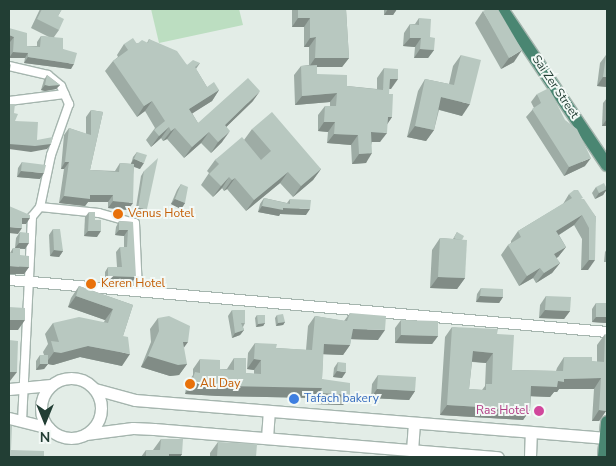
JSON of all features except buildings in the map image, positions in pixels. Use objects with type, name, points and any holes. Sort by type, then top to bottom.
[{"type":"highway","name":"Sai Zer Street","points":[[502,9],[606,159]]},
{"type":"highway","points":[[604,457],[607,422]]},
{"type":"main road","points":[[48,428],[41,411],[41,402],[51,386],[59,380],[78,378],[95,389],[135,400],[606,438]]},
{"type":"main road","points":[[9,389],[51,386]]},
{"type":"main road","points":[[86,434],[94,428],[101,413],[100,398],[95,389]]},
{"type":"main road","points":[[267,438],[269,411]]},
{"type":"main road","points":[[9,418],[48,428],[66,438],[133,428],[498,457]]},
{"type":"main road","points":[[412,451],[414,424]]},
{"type":"main road","points":[[530,457],[531,432]]},
{"type":"street","points":[[9,66],[48,75],[61,86],[69,104],[51,155],[40,207],[32,217],[26,388],[22,422]]},
{"type":"street","points":[[9,101],[65,94]]},
{"type":"street","points":[[40,207],[99,213],[135,224],[138,291]]},
{"type":"street","points":[[24,214],[32,217]]},
{"type":"street","points":[[9,280],[607,332]]},
{"type":"green space","points":[[151,9],[239,9],[243,25],[159,43]]},
{"type":"place","name":"Venus Hotel","points":[[118,214]]},
{"type":"place","name":"Keren Hotel","points":[[91,284]]},
{"type":"place","name":"All Day","points":[[190,384]]},
{"type":"place","name":"Tafach bakery","points":[[294,399]]},
{"type":"place","name":"Ras Hotel","points":[[539,411]]}]
